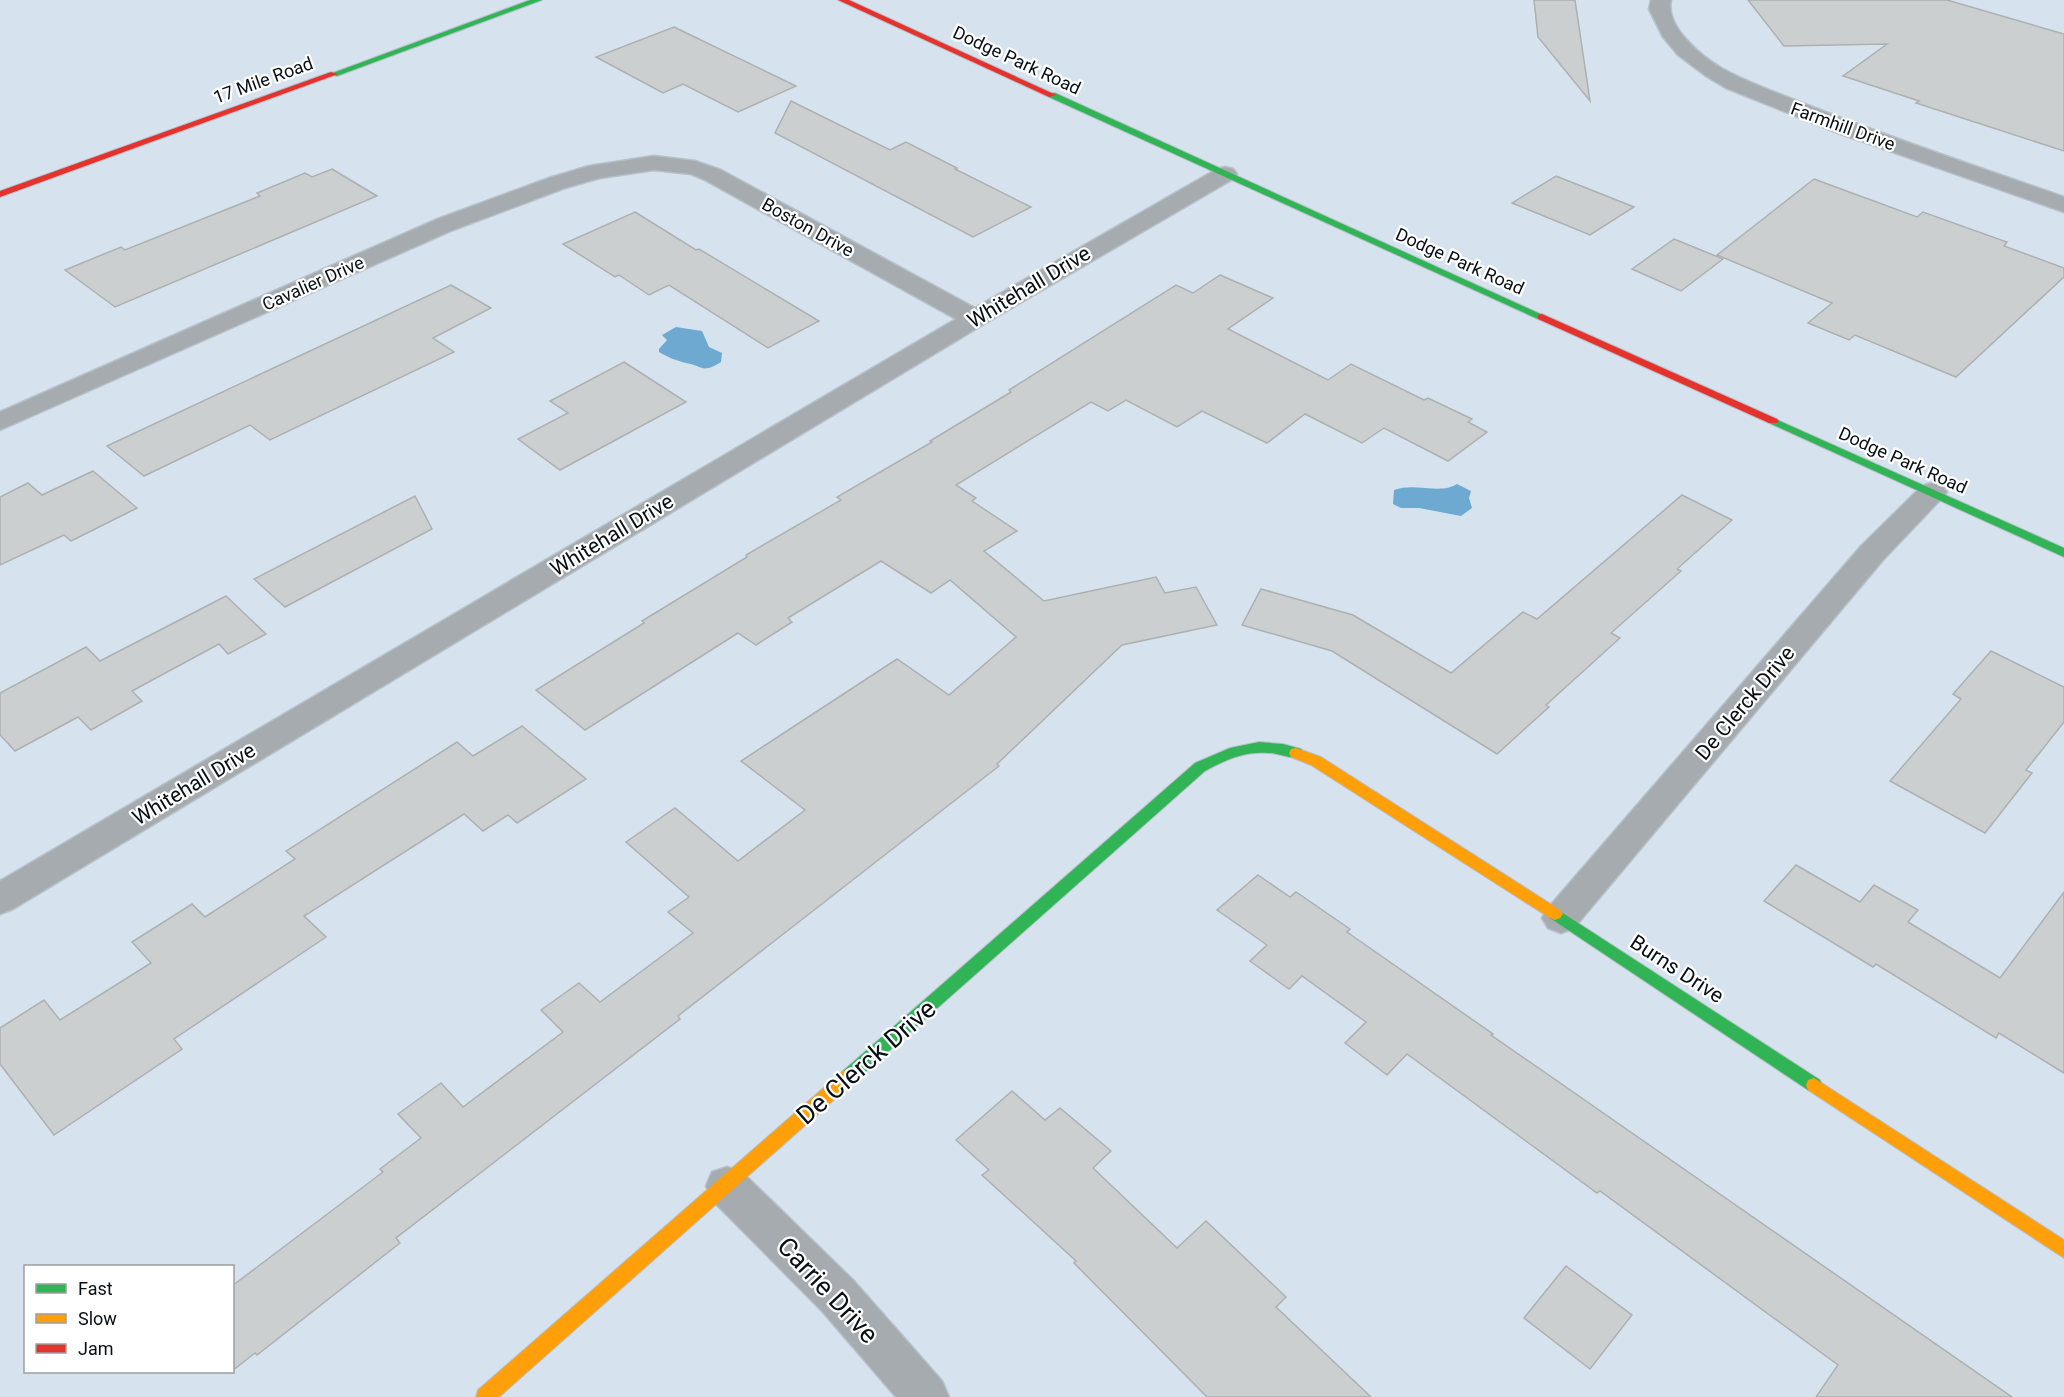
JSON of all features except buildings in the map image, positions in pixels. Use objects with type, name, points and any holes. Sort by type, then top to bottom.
[{"type":"street","name":"17 Mile Road","points":[[0,194],[538,0]]},
{"type":"street","name":"Dodge Park Road","points":[[842,0],[2064,553]]},
{"type":"street","name":"Farmhill Drive","points":[[1661,0],[1659,9],[1673,37],[1698,61],[1734,83],[1846,128],[2064,205]]},
{"type":"street","name":"Boston Drive","points":[[633,164],[674,164],[695,168],[713,175],[975,319]]},
{"type":"street","name":"Cavalier Drive","points":[[0,422],[444,225],[557,183],[597,171],[633,164]]},
{"type":"street","name":"Whitehall Drive","points":[[0,899],[975,319],[1225,174]]},
{"type":"street","name":"De Clerck Drive","points":[[1561,918],[1872,553],[1932,492]]},
{"type":"street","name":"De Clerck Drive","points":[[485,1397],[1200,767],[1225,752],[1258,745]]},
{"type":"street","name":"Burns Drive","points":[[1258,745],[1289,749],[1316,761],[1561,918],[2064,1250]]},
{"type":"street","name":"Carrie Drive","points":[[727,1186],[838,1296],[926,1397]]},
{"type":"water","points":[[676,327],[702,331],[709,347],[722,353],[721,362],[710,368],[703,368],[675,360],[659,352],[667,340],[662,335]]},
{"type":"water","points":[[1457,484],[1471,491],[1469,498],[1472,508],[1461,516],[1419,508],[1401,508],[1393,504],[1394,490],[1411,487],[1435,489]]},
{"type":"traffic: fast","points":[[334,74],[538,0]]},
{"type":"traffic: fast","points":[[1052,95],[1542,317]]},
{"type":"traffic: fast","points":[[1773,421],[2064,553]]},
{"type":"traffic: fast","points":[[849,1076],[1200,767],[1235,751],[1259,747],[1283,749],[1296,753]]},
{"type":"traffic: fast","points":[[1555,914],[1814,1085]]},
{"type":"traffic: slow","points":[[1296,753],[1316,761],[1555,914]]},
{"type":"traffic: slow","points":[[485,1397],[849,1076]]},
{"type":"traffic: slow","points":[[1814,1085],[2064,1250]]},
{"type":"traffic: jam","points":[[842,0],[1052,95]]},
{"type":"traffic: jam","points":[[0,194],[334,74]]},
{"type":"traffic: jam","points":[[1542,317],[1773,421]]}]
